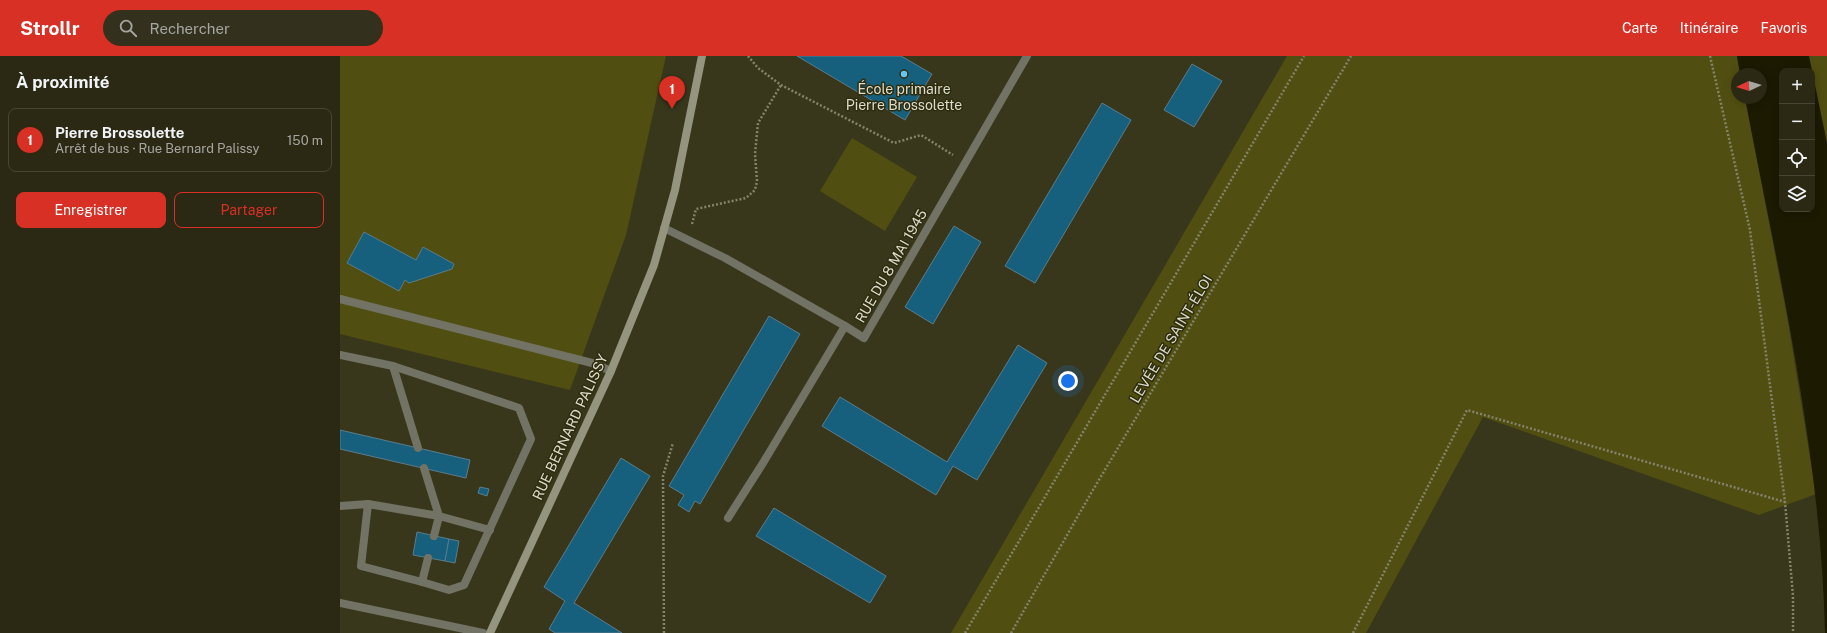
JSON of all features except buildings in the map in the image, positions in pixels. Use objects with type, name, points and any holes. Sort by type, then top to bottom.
[{"type":"street","name":"RUE BERNARD PALISSY","points":[[490,633],[611,371],[654,265],[675,190],[702,56]]},
{"type":"lane","name":"RUE DU 8 MAI 1945","points":[[728,518],[763,463],[845,326],[864,338],[1026,56]]},
{"type":"lane","points":[[664,228],[687,238],[845,326]]},
{"type":"lane","points":[[340,299],[592,363],[611,371]]},
{"type":"lane","points":[[340,355],[393,366],[519,408],[531,439],[464,585],[449,590],[361,566],[368,504]]},
{"type":"lane","points":[[393,366],[418,448]]},
{"type":"lane","points":[[424,468],[439,516],[434,536]]},
{"type":"lane","points":[[340,506],[368,504],[439,516],[490,530]]},
{"type":"lane","points":[[422,582],[428,558]]},
{"type":"lane","points":[[340,603],[483,633]]},
{"type":"path","points":[[748,56],[758,68],[781,85],[894,143],[921,136],[965,163]]},
{"type":"path","points":[[965,633],[1304,56]]},
{"type":"path","name":"LEVÉE DE SAINT-ÉLOI","points":[[1011,633],[1090,494],[1351,56]]},
{"type":"path","points":[[1710,56],[1750,230],[1785,502],[1793,596],[1793,633]]},
{"type":"path","points":[[687,238],[696,209],[746,198],[755,190],[757,181],[755,154],[758,123],[781,85]]},
{"type":"path","points":[[1353,633],[1467,410],[1785,502]]},
{"type":"path","points":[[664,633],[663,476],[673,443]]},
{"type":"shaded area","points":[[340,56],[666,56],[626,235],[570,390],[340,334]]},
{"type":"shaded area","points":[[1287,56],[1737,56],[1739,68],[1731,68],[1731,104],[1746,104],[1787,316],[1816,494],[1759,515],[1483,417],[1366,633],[951,633]]},
{"type":"shaded area","points":[[1737,56],[1809,56],[1811,68],[1779,68],[1779,212],[1815,212],[1815,85],[1827,143],[1827,633],[1825,633],[1822,566],[1816,498],[1807,431],[1784,298],[1746,104],[1767,104],[1767,68],[1739,68]]},
{"type":"shaded area","points":[[1804,56],[1827,56],[1827,163],[1815,89],[1815,68],[1810,68]]},
{"type":"shaded area","points":[[852,138],[917,177],[885,231],[820,191]]},
{"type":"place","name":"École primaire Pierre Brossolette","points":[[904,74]]},
{"type":"place","name":"Pierre Brossolette","points":[[672,109]]}]
